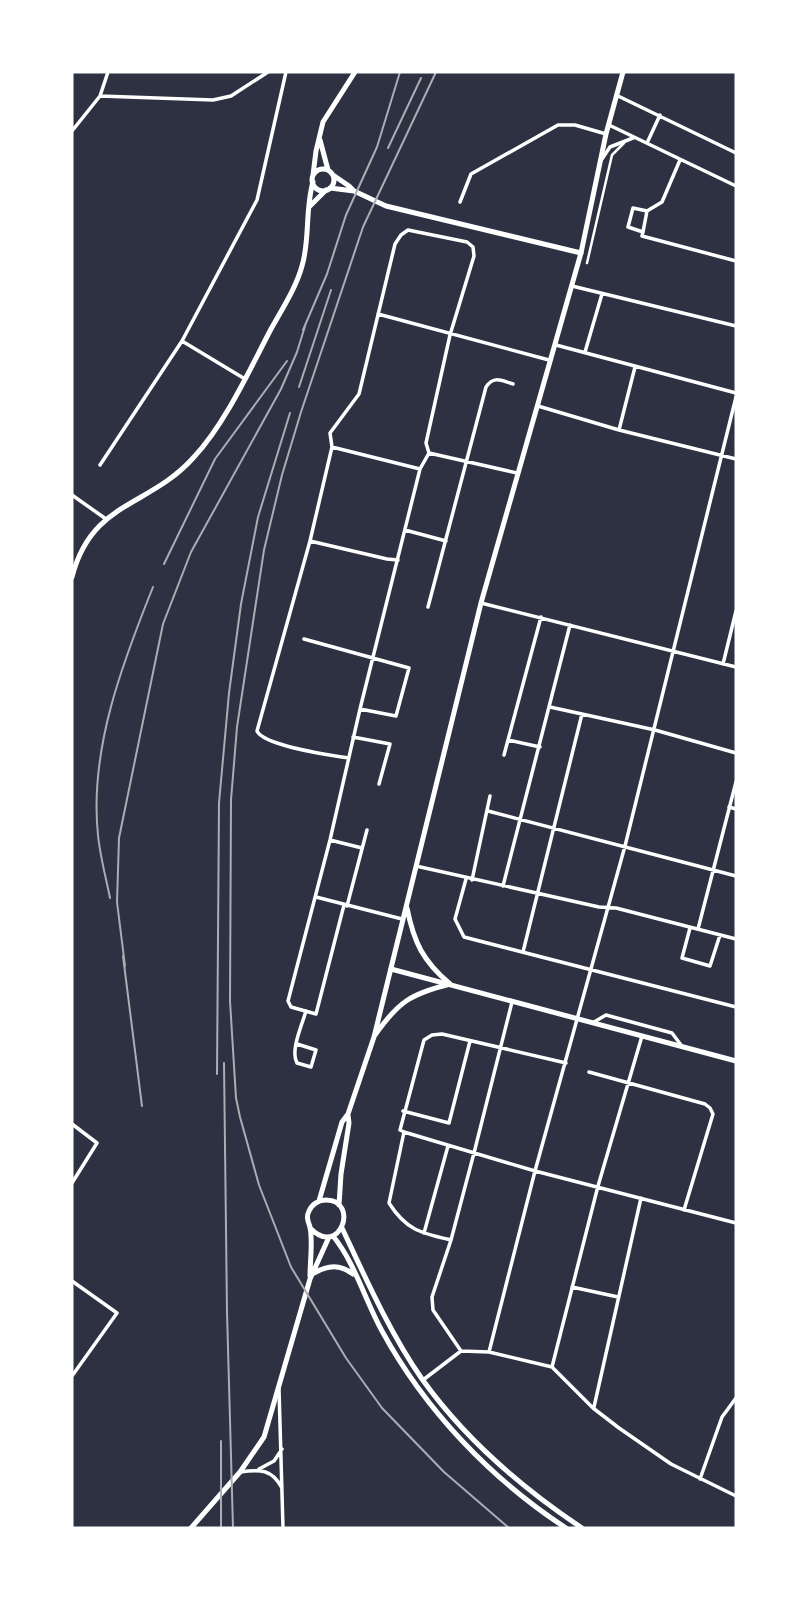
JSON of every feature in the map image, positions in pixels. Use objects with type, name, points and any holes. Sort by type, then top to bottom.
[{"type":"main road","points":[[72,577],[88,539],[106,519],[168,481],[194,458],[245,379],[303,265],[308,199],[323,122],[355,72]]},
{"type":"main road","points":[[312,1276],[307,1216],[309,1210],[319,1201],[342,1122],[348,1114],[374,1037],[481,603],[581,254],[606,134],[623,72]]},
{"type":"main road","points":[[309,207],[334,182],[320,140]]},
{"type":"main road","points":[[313,178],[321,169],[355,191],[386,206],[581,254]]},
{"type":"main road","points":[[313,178],[319,190],[355,191]]},
{"type":"main road","points":[[406,906],[420,952],[432,969],[450,984]]},
{"type":"main road","points":[[391,969],[736,1061]]},
{"type":"main road","points":[[374,1037],[388,1017],[407,1000],[423,991],[450,984]]},
{"type":"main road","points":[[348,1114],[339,1205],[344,1216],[342,1228],[379,1303],[423,1380],[465,1430],[500,1465],[582,1528]]},
{"type":"main road","points":[[319,1201],[329,1200],[339,1205]]},
{"type":"main road","points":[[310,1228],[316,1234],[331,1236],[339,1243],[389,1343],[449,1426],[501,1479],[566,1528]]},
{"type":"main road","points":[[191,1528],[240,1472],[264,1437],[312,1276],[331,1236],[342,1228]]},
{"type":"main road","points":[[312,1276],[334,1266],[344,1268],[356,1277]]},
{"type":"street","points":[[72,131],[100,96],[108,72]]},
{"type":"street","points":[[100,96],[213,100],[232,96],[268,72]]},
{"type":"street","points":[[100,465],[182,341],[257,200],[286,72]]},
{"type":"street","points":[[616,95],[736,153]]},
{"type":"street","points":[[647,143],[660,115]]},
{"type":"street","points":[[460,202],[471,174],[558,125],[575,125],[606,134]]},
{"type":"street","points":[[609,125],[736,186]]},
{"type":"street","points":[[602,159],[610,147],[633,138]]},
{"type":"street","points":[[587,263],[612,155],[627,142]]},
{"type":"street","points":[[643,232],[628,228],[633,208],[653,210],[662,202],[680,160]]},
{"type":"street","points":[[647,211],[642,236],[736,261]]},
{"type":"street","points":[[348,758],[313,752],[259,735],[257,730],[310,541],[332,447],[330,433],[359,394],[395,244],[408,230],[467,242],[473,247],[474,256],[450,335],[425,443],[429,453]]},
{"type":"street","points":[[572,286],[736,326]]},
{"type":"street","points":[[585,353],[602,294]]},
{"type":"street","points":[[378,314],[549,360]]},
{"type":"street","points":[[182,341],[245,379]]},
{"type":"street","points":[[489,1352],[535,1171],[579,1019],[655,730],[736,395],[554,345]]},
{"type":"street","points":[[619,429],[635,366]]},
{"type":"street","points":[[428,607],[486,387],[495,379],[513,384]]},
{"type":"street","points":[[536,405],[736,459]]},
{"type":"street","points":[[332,447],[420,469]]},
{"type":"street","points":[[429,453],[517,473]]},
{"type":"street","points":[[367,830],[316,1014],[291,1007],[288,1001],[330,840],[372,659],[420,469],[429,453]]},
{"type":"street","points":[[72,495],[106,519]]},
{"type":"street","points":[[405,530],[446,541]]},
{"type":"street","points":[[310,541],[398,560]]},
{"type":"street","points":[[481,603],[736,667]]},
{"type":"street","points":[[723,664],[736,611]]},
{"type":"street","points":[[504,755],[541,617]]},
{"type":"street","points":[[503,886],[570,625]]},
{"type":"street","points":[[304,639],[409,668],[396,716],[360,709]]},
{"type":"street","points":[[550,707],[655,730],[736,753]]},
{"type":"street","points":[[523,952],[582,714]]},
{"type":"street","points":[[353,737],[390,744],[379,784]]},
{"type":"street","points":[[508,740],[540,747]]},
{"type":"street","points":[[698,929],[736,782]]},
{"type":"street","points":[[472,880],[491,796]]},
{"type":"street","points":[[729,807],[736,809]]},
{"type":"street","points":[[488,811],[736,876]]},
{"type":"street","points":[[330,840],[362,848]]},
{"type":"street","points":[[416,866],[736,939]]},
{"type":"street","points":[[466,879],[455,919],[464,937],[736,1007]]},
{"type":"street","points":[[316,897],[403,919]]},
{"type":"street","points":[[690,928],[682,958],[710,966],[720,935]]},
{"type":"street","points":[[461,1351],[433,1310],[432,1297],[451,1240],[512,1002]]},
{"type":"street","points":[[297,1044],[316,1050],[311,1067],[294,1061],[297,1044],[306,1011]]},
{"type":"street","points":[[593,1023],[606,1015],[619,1018],[672,1033],[682,1046]]},
{"type":"street","points":[[566,1063],[442,1034],[432,1035],[424,1040],[400,1130],[535,1171],[736,1223]]},
{"type":"street","points":[[552,1367],[598,1186],[642,1036]]},
{"type":"street","points":[[403,1111],[449,1123],[470,1041]]},
{"type":"street","points":[[589,1072],[705,1104],[710,1108],[713,1114],[684,1209]]},
{"type":"street","points":[[72,1125],[97,1143],[72,1183]]},
{"type":"street","points":[[404,1132],[389,1203],[397,1216],[408,1226],[451,1240]]},
{"type":"street","points":[[425,1233],[448,1146]]},
{"type":"street","points":[[593,1408],[641,1198]]},
{"type":"street","points":[[72,1281],[117,1313],[72,1376]]},
{"type":"street","points":[[572,1287],[619,1297]]},
{"type":"street","points":[[423,1380],[461,1351],[489,1352],[552,1367],[593,1408],[671,1464],[736,1496]]},
{"type":"street","points":[[279,1387],[283,1528]]},
{"type":"street","points":[[700,1479],[722,1417],[736,1398]]},
{"type":"street","points":[[257,1470],[274,1461],[282,1448]]},
{"type":"street","points":[[240,1472],[257,1470],[270,1473],[283,1489]]},
{"type":"railway","points":[[303,330],[327,274],[346,215],[377,147],[400,72]]},
{"type":"railway","points":[[436,72],[363,227],[301,412],[264,550],[237,727],[231,800],[230,1001],[236,1098],[240,1117],[259,1185],[291,1267],[346,1358],[382,1408],[444,1472],[509,1528]]},
{"type":"railway","points":[[388,148],[421,78]]},
{"type":"railway","points":[[299,387],[331,290]]},
{"type":"railway","points":[[125,966],[117,902],[119,838],[163,624],[191,552],[281,389],[306,323]]},
{"type":"railway","points":[[164,564],[215,459],[287,361]]},
{"type":"railway","points":[[217,1074],[219,803],[229,693],[241,604],[258,517],[290,413]]},
{"type":"railway","points":[[110,898],[98,835],[98,772],[110,708],[153,587]]},
{"type":"railway","points":[[123,956],[142,1106]]},
{"type":"railway","points":[[224,1063],[233,1528]]},
{"type":"railway","points":[[221,1441],[221,1528]]}]
